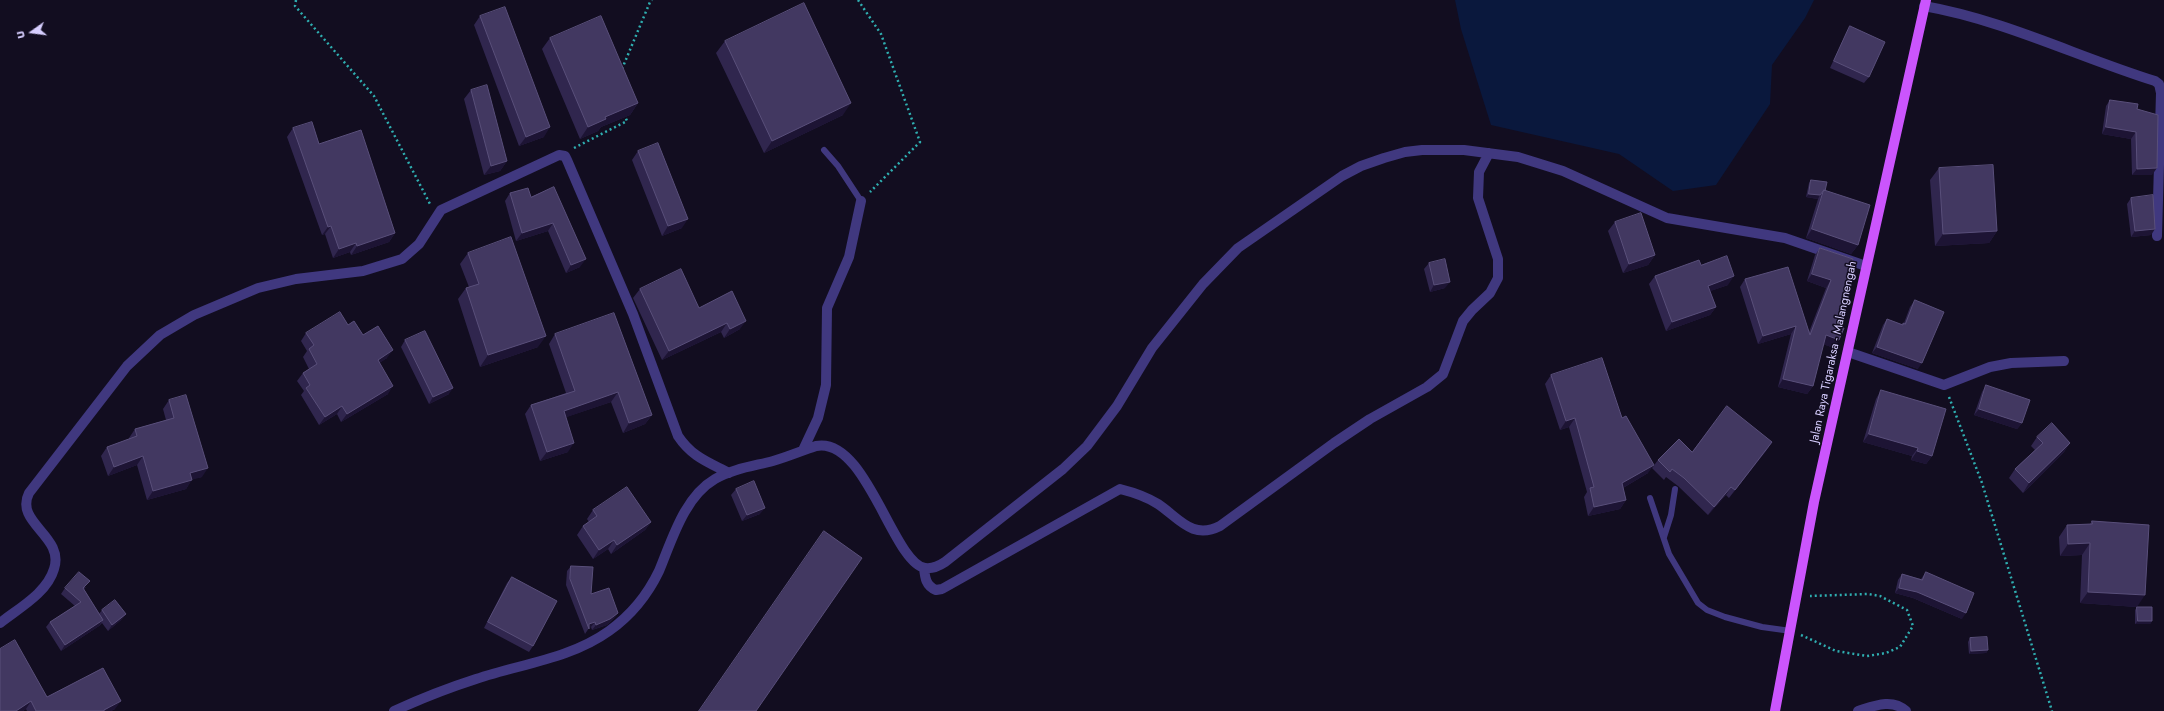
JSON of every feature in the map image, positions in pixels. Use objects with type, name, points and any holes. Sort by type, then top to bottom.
[{"type":"main road","name":"Jalan Raya Tigaraksa - Malangnengah","points":[[1775,711],[1814,502],[1925,3]]},
{"type":"street","points":[[1925,3],[1969,15],[2042,40],[2104,65],[2155,81],[2159,84],[2161,93],[2157,236]]},
{"type":"street","points":[[394,711],[474,679],[562,654],[590,642],[609,631],[622,621],[650,586],[659,571],[674,532],[689,506],[708,484],[729,473],[803,450],[822,445],[829,446],[842,453],[854,466],[870,488],[907,553],[916,564],[924,568],[935,568],[956,554],[1063,469],[1087,446],[1109,418],[1142,362],[1157,342],[1204,284],[1238,248],[1342,176],[1361,166],[1405,152],[1422,150],[1464,150],[1518,157],[1563,171],[1667,218],[1785,238],[1866,266]]},
{"type":"street","points":[[924,568],[925,579],[930,588],[936,590],[942,589],[1120,490],[1141,496],[1158,505],[1197,531],[1209,531],[1220,526],[1364,423],[1433,383],[1446,368],[1463,322],[1472,310],[1490,293],[1498,278],[1498,259],[1478,198],[1479,172],[1489,153]]},
{"type":"street","points":[[0,623],[35,596],[54,569],[54,550],[46,535],[27,514],[25,508],[30,493],[127,366],[147,345],[194,315],[258,288],[296,279],[364,271],[402,259],[419,244],[436,216],[447,207],[560,155],[565,156],[567,160],[633,314],[678,436],[687,450],[699,458],[729,473]]},
{"type":"street","points":[[803,450],[818,418],[826,385],[827,308],[849,257],[861,201]]},
{"type":"street","points":[[1848,352],[1944,386],[1990,367],[2011,364],[2064,361]]},
{"type":"street","points":[[1858,711],[1888,703],[1900,706],[1906,711]]},
{"type":"lane","points":[[824,150],[838,166],[861,201]]},
{"type":"lane","points":[[1664,537],[1671,515],[1675,489]]},
{"type":"lane","points":[[1650,498],[1672,561],[1695,599],[1703,607],[1732,619],[1790,631]]},
{"type":"path","points":[[296,0],[295,6],[374,96],[436,216]]},
{"type":"path","points":[[621,73],[652,0]]},
{"type":"path","points":[[858,0],[881,34],[920,142],[861,201]]},
{"type":"path","points":[[560,155],[627,121],[622,108]]},
{"type":"path","points":[[1944,386],[1963,430],[1982,483],[2052,711]]},
{"type":"path","points":[[1790,631],[1814,640],[1836,651],[1867,656],[1886,653],[1900,647],[1912,626],[1907,610],[1880,596],[1868,594],[1797,596]]},
{"type":"water","points":[[1455,0],[1814,0],[1805,18],[1772,65],[1770,104],[1716,185],[1673,191],[1619,154],[1491,125],[1461,29]]},
{"type":"building","points":[[804,3],[851,103],[772,141],[725,41]]},
{"type":"building","points":[[505,7],[550,127],[526,137],[480,16]]},
{"type":"building","points":[[601,16],[638,103],[605,117],[606,119],[588,127],[550,38]]},
{"type":"building","points":[[1850,26],[1885,42],[1869,77],[1834,61]]},
{"type":"building","points":[[487,85],[507,161],[491,166],[471,90]]},
{"type":"building","points":[[2110,100],[2138,104],[2137,109],[2158,115],[2157,168],[2137,169],[2136,132],[2106,127]]},
{"type":"building","points":[[312,122],[319,144],[361,130],[395,233],[357,246],[356,243],[339,249],[331,226],[328,227],[293,128]]},
{"type":"building","points":[[658,143],[688,219],[668,226],[638,151]]},
{"type":"building","points":[[1993,165],[1997,231],[1943,234],[1939,168]]},
{"type":"building","points":[[1811,180],[1827,182],[1825,191],[1824,190],[1820,195],[1809,194]]},
{"type":"building","points":[[554,187],[586,259],[571,265],[553,223],[522,233],[510,193],[528,188],[531,197]]},
{"type":"building","points":[[1824,190],[1870,205],[1858,245],[1812,229]]},
{"type":"building","points":[[2153,195],[2155,229],[2135,231],[2131,198]]},
{"type":"building","points":[[1641,213],[1655,255],[1629,264],[1615,222]]},
{"type":"building","points":[[511,237],[546,336],[488,355],[466,288],[479,284],[468,253]]},
{"type":"building","points":[[1820,248],[1853,259],[1851,266],[1855,267],[1836,325],[1844,328],[1839,340],[1826,335],[1813,386],[1783,379],[1796,326],[1763,336],[1745,279],[1788,267],[1810,335],[1831,280],[1812,274]]},
{"type":"building","points":[[1727,256],[1734,276],[1708,286],[1716,307],[1672,322],[1655,276],[1699,260],[1701,265]]},
{"type":"building","points":[[1445,259],[1450,282],[1434,285],[1429,263]]},
{"type":"building","points":[[681,269],[699,308],[732,291],[746,321],[730,329],[727,323],[669,351],[640,289]]},
{"type":"building","points":[[1915,300],[1944,312],[1922,363],[1877,347],[1887,319],[1903,325],[1903,323],[1905,324]]},
{"type":"building","points":[[340,312],[348,325],[354,321],[363,335],[378,326],[393,350],[378,360],[393,386],[347,414],[342,406],[325,417],[306,388],[310,385],[303,373],[317,364],[309,349],[314,345],[306,333]]},
{"type":"building","points":[[614,313],[652,415],[629,423],[618,392],[564,411],[574,443],[547,452],[531,405],[575,391],[555,334]]},
{"type":"building","points":[[425,331],[453,388],[433,397],[405,340]]},
{"type":"building","points":[[1602,358],[1622,418],[1626,416],[1654,465],[1622,483],[1626,500],[1594,507],[1590,488],[1594,487],[1575,418],[1566,421],[1551,375]]},
{"type":"building","points":[[1986,385],[2030,400],[2022,423],[1979,409]]},
{"type":"building","points":[[1881,390],[1946,409],[1932,456],[1917,451],[1918,448],[1869,434]]},
{"type":"building","points":[[186,395],[208,468],[190,473],[192,480],[153,491],[143,456],[114,467],[107,447],[137,436],[135,429],[174,418],[169,400]]},
{"type":"building","points":[[1727,406],[1772,442],[1735,490],[1731,487],[1714,507],[1684,478],[1672,469],[1670,472],[1658,460],[1679,439],[1692,452]]},
{"type":"building","points":[[2052,423],[2070,443],[2029,483],[2015,469],[2043,443],[2037,437]]},
{"type":"building","points":[[754,481],[765,508],[747,515],[736,489]]},
{"type":"building","points":[[627,487],[651,522],[617,545],[614,540],[599,550],[583,526],[597,516],[593,510]]},
{"type":"building","points":[[2092,521],[2149,525],[2145,595],[2088,592],[2090,543],[2068,544],[2067,525],[2092,524]]},
{"type":"building","points":[[824,531],[862,558],[756,711],[699,711]]},
{"type":"building","points":[[571,566],[593,567],[591,594],[609,588],[618,613],[610,619],[596,625],[595,622],[589,624],[589,629],[570,579]]},
{"type":"building","points":[[79,572],[90,581],[83,588],[103,620],[65,645],[50,622],[81,602],[65,588]]},
{"type":"building","points":[[1926,572],[1974,593],[1966,613],[1917,592],[1899,588],[1902,574],[1922,580]]},
{"type":"building","points":[[512,577],[557,601],[533,646],[488,622]]},
{"type":"building","points":[[115,600],[126,614],[112,625],[102,610]]},
{"type":"building","points":[[2137,607],[2152,607],[2152,621],[2138,621]]},
{"type":"building","points":[[1987,637],[1988,650],[1971,651],[1970,638]]},
{"type":"building","points":[[15,640],[47,697],[103,668],[121,701],[104,711],[36,711],[31,701],[16,711],[0,711],[0,649]]}]
